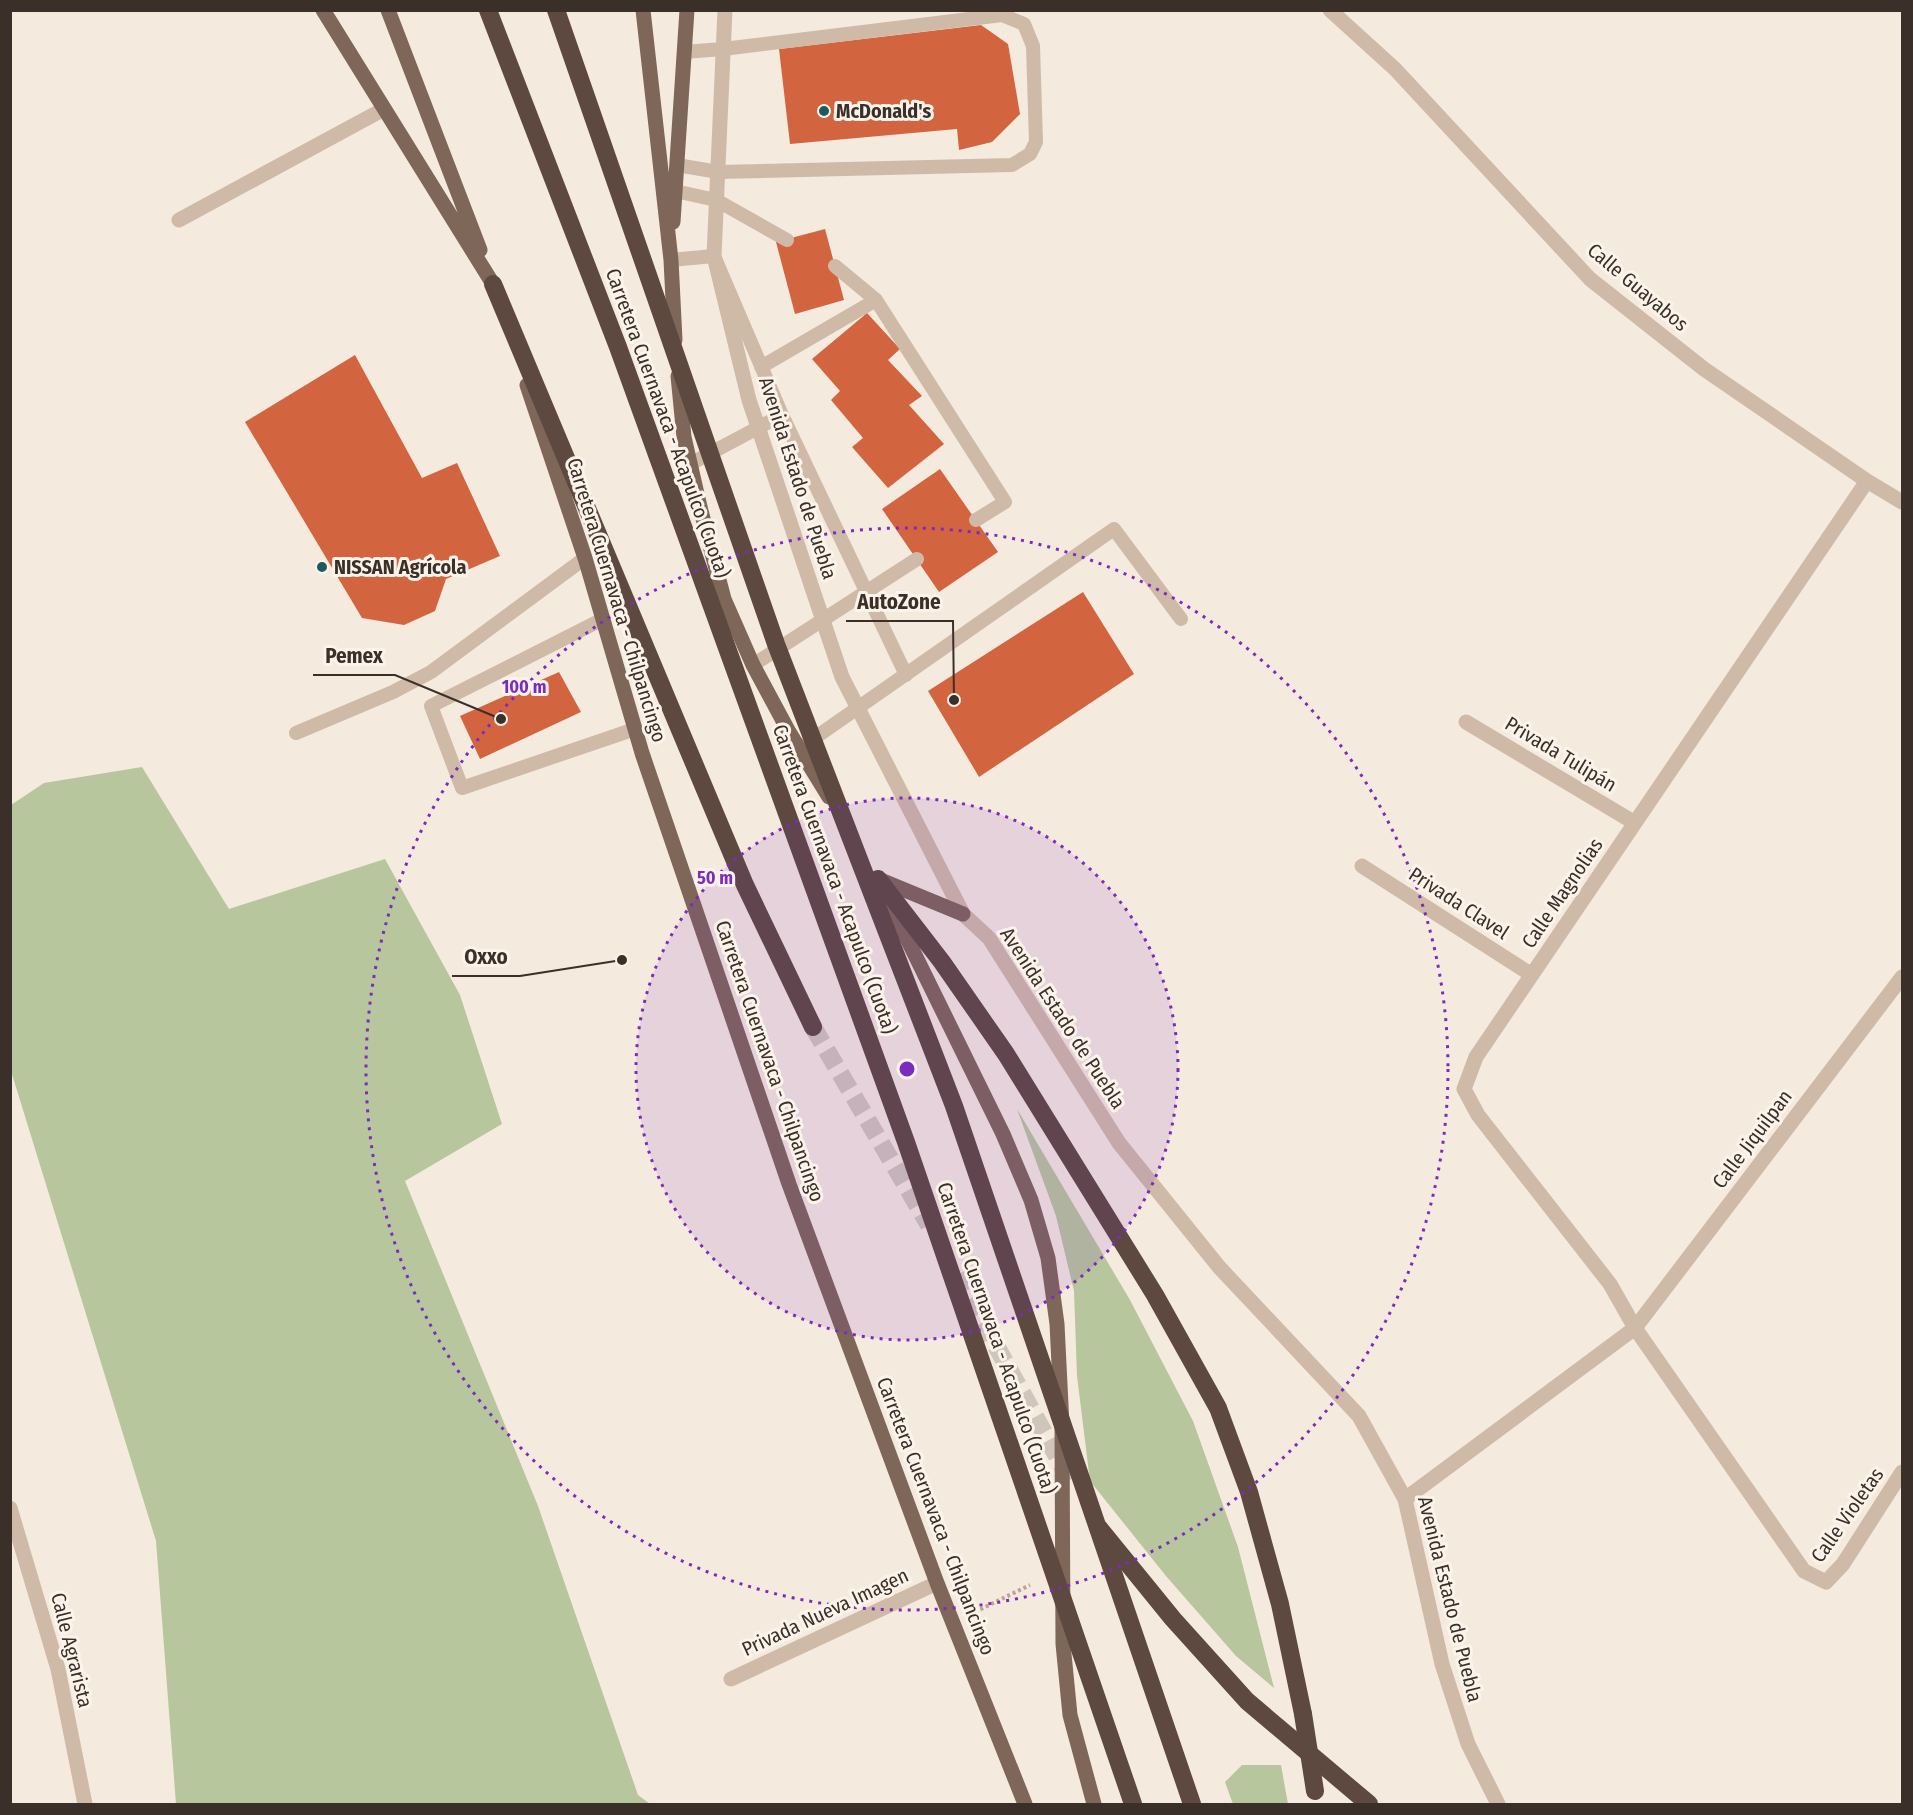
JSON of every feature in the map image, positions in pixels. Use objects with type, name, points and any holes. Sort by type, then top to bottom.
[{"type":"highway","name":"Carretera Cuernavaca - Acapulco (Cuota)","points":[[488,10],[618,347],[906,1142],[1133,1804]]},
{"type":"highway","name":"Carretera Cuernavaca - Acapulco (Cuota)","points":[[556,10],[776,644],[954,1106],[1191,1804]]},
{"type":"highway","points":[[493,284],[745,885],[813,1027]]},
{"type":"highway","points":[[878,879],[942,962],[1006,1054],[1155,1295],[1218,1408],[1250,1492],[1280,1604],[1303,1714],[1316,1798]]},
{"type":"highway","points":[[1074,1487],[1092,1520],[1191,1804]]},
{"type":"highway","points":[[1092,1520],[1173,1619],[1248,1701],[1370,1804]]},
{"type":"main road","name":"Carretera Cuernavaca - Chilpancingo","points":[[322,10],[493,284],[585,558],[635,729],[789,1184],[937,1583],[1025,1804]]},
{"type":"main road","points":[[388,10],[493,284]]},
{"type":"main road","points":[[644,10],[671,260],[684,437],[724,598],[753,665],[799,749],[878,879],[1003,1134],[1031,1200],[1048,1258],[1057,1324],[1062,1425],[1063,1644],[1070,1715],[1094,1804]]},
{"type":"main road","points":[[671,260],[687,10]]},
{"type":"main road","points":[[878,879],[963,914]]},
{"type":"street","name":"Avenida Estado de Puebla","points":[[724,10],[714,256],[757,427],[842,677],[963,914],[989,938],[1119,1143],[1219,1267],[1359,1416],[1405,1499],[1442,1664],[1467,1744],[1498,1804]]},
{"type":"street","name":"Calle Guayabos","points":[[1330,10],[1395,69],[1590,279],[1704,369],[1867,481],[1902,502]]},
{"type":"street","points":[[179,220],[384,109]]},
{"type":"street","name":"Calle Magnolias","points":[[1635,1328],[1610,1284],[1478,1115],[1464,1089],[1476,1057],[1867,481]]},
{"type":"street","name":"Privada Tulipán","points":[[1466,722],[1635,823]]},
{"type":"street","name":"Privada Clavel","points":[[1362,866],[1532,975]]},
{"type":"street","name":"Calle Jiquilpan","points":[[1405,1499],[1635,1328],[1902,977]]},
{"type":"street","name":"Calle Violetas","points":[[1635,1328],[1804,1571],[1826,1582],[1843,1564],[1902,1472]]},
{"type":"street","name":"Calle Agrarista","points":[[10,1508],[58,1669],[85,1804]]},
{"type":"street","name":"Privada Nueva Imagen","points":[[731,1679],[937,1583]]},
{"type":"lane","points":[[677,165],[718,172],[1012,165],[1030,154],[1036,142],[1033,46],[1024,24],[1002,15],[684,52]]},
{"type":"lane","points":[[675,191],[716,200],[787,240]]},
{"type":"lane","points":[[671,260],[714,256],[782,414],[906,675]]},
{"type":"lane","points":[[835,266],[876,300],[1005,502],[976,520]]},
{"type":"lane","points":[[761,367],[876,300]]},
{"type":"lane","points":[[690,464],[782,414]]},
{"type":"lane","points":[[799,749],[1114,529],[1181,620]]},
{"type":"lane","points":[[296,733],[393,692],[431,672],[585,558]]},
{"type":"lane","points":[[753,665],[917,559]]},
{"type":"lane","points":[[603,619],[431,706],[462,788],[635,729]]},
{"type":"path","points":[[953,1623],[1063,1568]]},
{"type":"green space","points":[[142,767],[229,909],[385,859],[460,995],[502,1124],[405,1181],[538,1506],[638,1795],[650,1804],[176,1804],[156,1541],[11,1071],[11,805],[44,783]]},
{"type":"green space","points":[[1017,1109],[1130,1300],[1193,1421],[1238,1547],[1274,1688],[1236,1656],[1166,1576],[1090,1481],[1077,1376],[1074,1291],[1056,1216]]},
{"type":"green space","points":[[1242,1765],[1281,1765],[1288,1804],[1233,1804],[1225,1782]]},
{"type":"building","points":[[981,25],[1008,44],[1020,114],[992,142],[959,150],[957,129],[790,144],[779,49]]},
{"type":"building","points":[[825,229],[844,300],[795,314],[776,242]]},
{"type":"building","points":[[867,313],[900,349],[888,360],[922,396],[909,405],[944,444],[888,488],[852,447],[863,438],[831,400],[840,391],[812,359]]},
{"type":"building","points":[[355,355],[422,478],[457,463],[500,556],[446,579],[435,611],[404,625],[362,618],[245,422]]},
{"type":"building","points":[[940,469],[998,552],[939,592],[882,509]]},
{"type":"building","points":[[1083,592],[1134,674],[979,777],[928,691]]},
{"type":"building","points":[[559,672],[581,712],[480,759],[460,716]]},
{"type":"tunnel","points":[[813,1027],[929,1225]]},
{"type":"tunnel","points":[[957,1275],[1074,1487]]},
{"type":"place","name":"McDonald's","points":[[824,111]]},
{"type":"place","name":"NISSAN Agrícola","points":[[322,567]]},
{"type":"place","name":"AutoZone","points":[[954,700]]},
{"type":"place","name":"Pemex","points":[[501,719]]},
{"type":"place","name":"Oxxo","points":[[622,960]]}]
